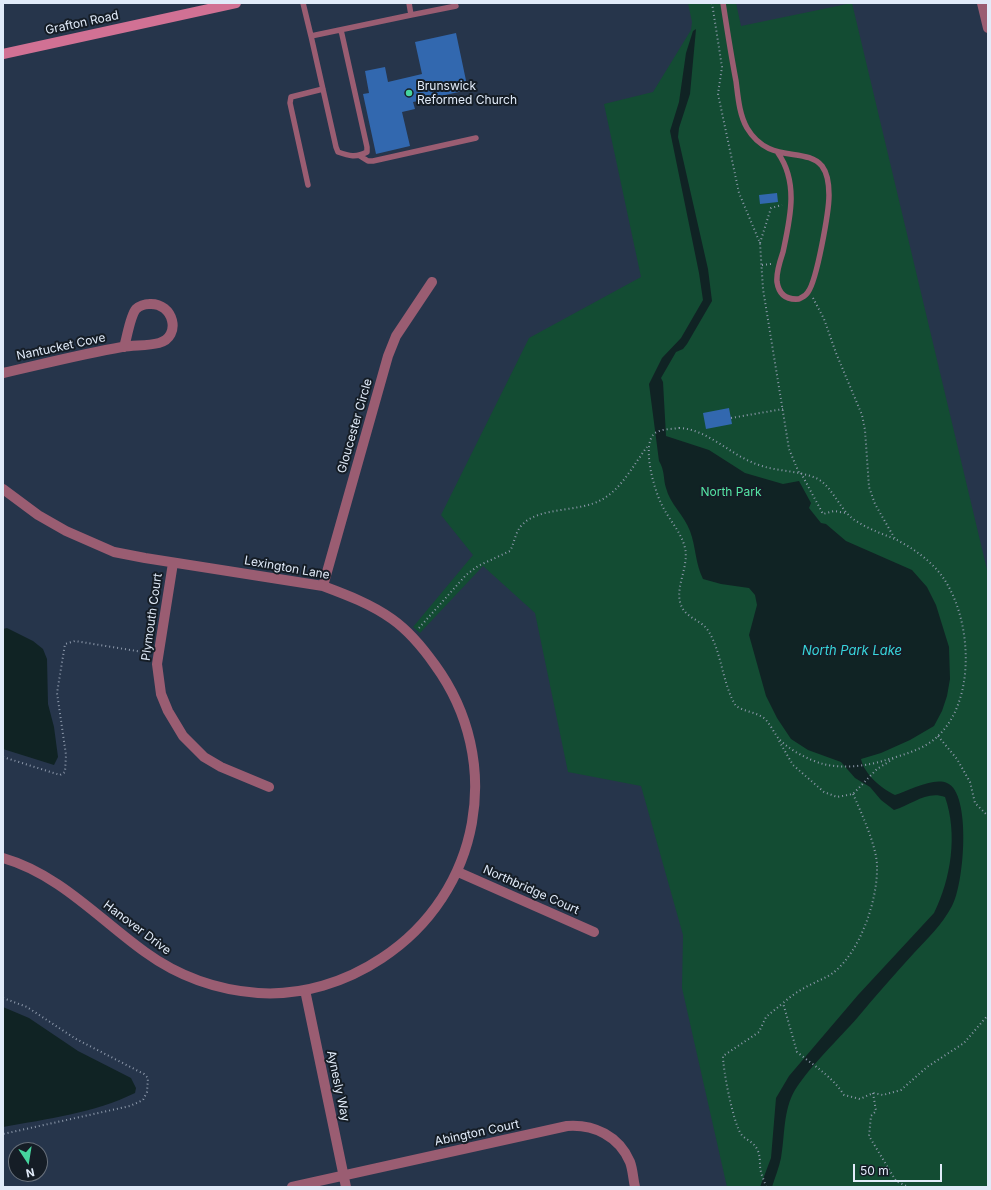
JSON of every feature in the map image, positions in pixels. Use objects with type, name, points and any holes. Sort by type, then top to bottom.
[{"type":"street","name":"Grafton Road","points":[[3,54],[236,3]]},
{"type":"street","points":[[982,3],[988,28]]},
{"type":"street","name":"Gloucester Circle","points":[[323,586],[388,356],[396,336],[432,282]]},
{"type":"street","name":"Nantucket Cove","points":[[3,373],[124,347],[149,345],[161,342],[169,336],[173,328],[171,315],[164,306],[155,303],[144,304],[136,309],[124,347]]},
{"type":"street","name":"Lexington Lane","points":[[3,489],[38,515],[90,542],[114,552],[173,563],[323,586],[348,595],[393,620],[412,636],[444,677],[465,722],[472,747],[475,772],[473,817],[467,848],[458,872]]},
{"type":"street","name":"Plymouth Court","points":[[173,563],[158,654],[158,674],[161,694],[172,720],[189,744],[204,757],[221,767],[269,787]]},
{"type":"street","name":"Hanover Drive","points":[[3,858],[16,861],[60,885],[145,953],[187,976],[226,988],[259,993],[305,990],[348,977],[371,965],[393,951],[414,934],[430,917],[458,872]]},
{"type":"street","name":"Northbridge Court","points":[[458,872],[594,932]]},
{"type":"street","name":"Aynesly Way","points":[[305,990],[346,1187]]},
{"type":"street","name":"Abington Court","points":[[292,1187],[567,1126],[580,1125],[605,1133],[616,1141],[625,1152],[630,1164],[634,1187]]},
{"type":"lane","points":[[303,3],[338,152],[352,157],[360,156],[367,152],[367,147],[341,30]]},
{"type":"lane","points":[[408,3],[411,15]]},
{"type":"lane","points":[[722,3],[743,120],[747,128],[758,141],[768,149],[778,153],[803,156],[818,163],[823,169],[828,182],[829,197],[820,255],[809,292],[799,299],[792,299],[781,293],[777,282],[777,274],[790,219],[791,203],[789,176],[778,153]]},
{"type":"lane","points":[[311,36],[456,6]]},
{"type":"lane","points":[[308,185],[290,103],[291,97],[323,89]]},
{"type":"lane","points":[[360,156],[368,161],[373,161],[476,138]]},
{"type":"path","points":[[712,3],[722,67],[718,94],[739,193],[760,243],[762,285],[789,449],[800,473],[823,514],[834,511],[846,513]]},
{"type":"path","points":[[760,243],[772,208],[791,203]]},
{"type":"path","points":[[809,292],[824,318],[836,353],[862,415],[865,430],[869,487],[875,504],[896,540]]},
{"type":"path","points":[[731,418],[783,409]]},
{"type":"path","points":[[412,636],[466,575],[484,563],[510,551],[517,532],[528,520],[549,513],[588,506],[603,499],[617,486],[648,446],[656,433],[679,428],[692,429],[744,459],[760,466],[812,476],[825,485],[846,513],[862,525],[896,540],[926,559],[944,579],[953,597],[962,627],[966,662],[965,683],[953,716],[938,736],[927,744],[896,757],[863,765],[840,766],[817,762],[787,745],[778,738]]},
{"type":"path","points":[[648,446],[654,485],[660,503],[675,526],[685,548],[686,561],[680,598],[682,607],[686,613],[706,627],[714,640],[728,689],[736,706],[763,717],[772,727],[793,765],[824,792],[837,797],[853,794],[877,769],[896,757]]},
{"type":"path","points":[[3,756],[60,775],[66,772],[66,755],[57,707],[57,693],[65,644],[75,641],[158,654]]},
{"type":"path","points":[[938,736],[957,759],[970,782],[975,803],[988,816]]},
{"type":"path","points":[[766,1187],[760,1172],[760,1157],[757,1149],[749,1139],[742,1135],[738,1126],[724,1074],[723,1056],[760,1032],[766,1017],[806,987],[833,972],[855,949],[862,933],[873,895],[877,865],[869,833],[853,794]]},
{"type":"path","points":[[3,998],[27,1007],[76,1039],[144,1074],[148,1078],[149,1085],[143,1100],[130,1106],[3,1134]]},
{"type":"path","points":[[783,1003],[797,1052],[817,1066],[838,1085],[844,1095],[860,1099],[873,1093],[883,1095],[901,1090],[927,1067],[964,1043],[988,1015]]},
{"type":"path","points":[[873,1093],[876,1111],[871,1116],[869,1136],[896,1181],[908,1187]]},
{"type":"green space","name":"North Park","points":[[688,3],[736,3],[741,26],[852,3],[988,574],[988,1187],[727,1187],[682,988],[683,935],[641,786],[568,772],[535,613],[483,566],[420,633],[413,627],[473,555],[441,515],[529,338],[641,277],[604,104],[653,92],[691,30],[692,22]]},
{"type":"water","name":"North Park Lake","points":[[696,29],[690,94],[679,128],[678,137],[708,269],[712,301],[687,344],[683,349],[676,352],[661,378],[663,382],[666,436],[709,450],[745,473],[783,484],[799,481],[811,503],[809,508],[821,523],[826,524],[846,541],[912,570],[927,587],[936,605],[949,647],[950,679],[947,696],[942,711],[934,726],[910,740],[881,753],[861,759],[866,770],[874,780],[895,795],[928,783],[947,783],[955,790],[960,804],[963,821],[960,880],[952,906],[934,931],[817,1062],[795,1090],[788,1106],[781,1158],[772,1187],[760,1187],[771,1158],[776,1098],[789,1076],[858,995],[934,913],[945,886],[951,856],[952,841],[949,811],[945,797],[932,795],[894,810],[881,800],[870,787],[855,778],[841,762],[808,750],[791,739],[777,718],[766,696],[749,635],[757,605],[755,595],[749,588],[721,584],[703,579],[698,567],[690,531],[666,488],[663,471],[659,461],[649,384],[662,358],[681,338],[703,300],[699,273],[670,131],[679,102],[686,53],[693,31]]},
{"type":"water","points":[[7,628],[33,641],[43,649],[47,659],[48,704],[54,727],[58,757],[54,765],[3,749],[3,629]]},
{"type":"water","points":[[3,1007],[29,1018],[78,1051],[131,1078],[136,1088],[135,1093],[103,1106],[53,1118],[3,1127]]},
{"type":"building","name":"Brunswick Reformed Church","points":[[456,33],[468,90],[413,102],[415,109],[402,112],[410,146],[376,154],[363,94],[369,93],[365,71],[385,67],[388,82],[422,74],[415,42]]},
{"type":"building","points":[[777,193],[778,202],[760,204],[759,195]]},
{"type":"building","points":[[729,408],[732,424],[706,429],[703,413]]},
{"type":"place","name":"Brunswick Reformed Church","points":[[409,93]]}]
